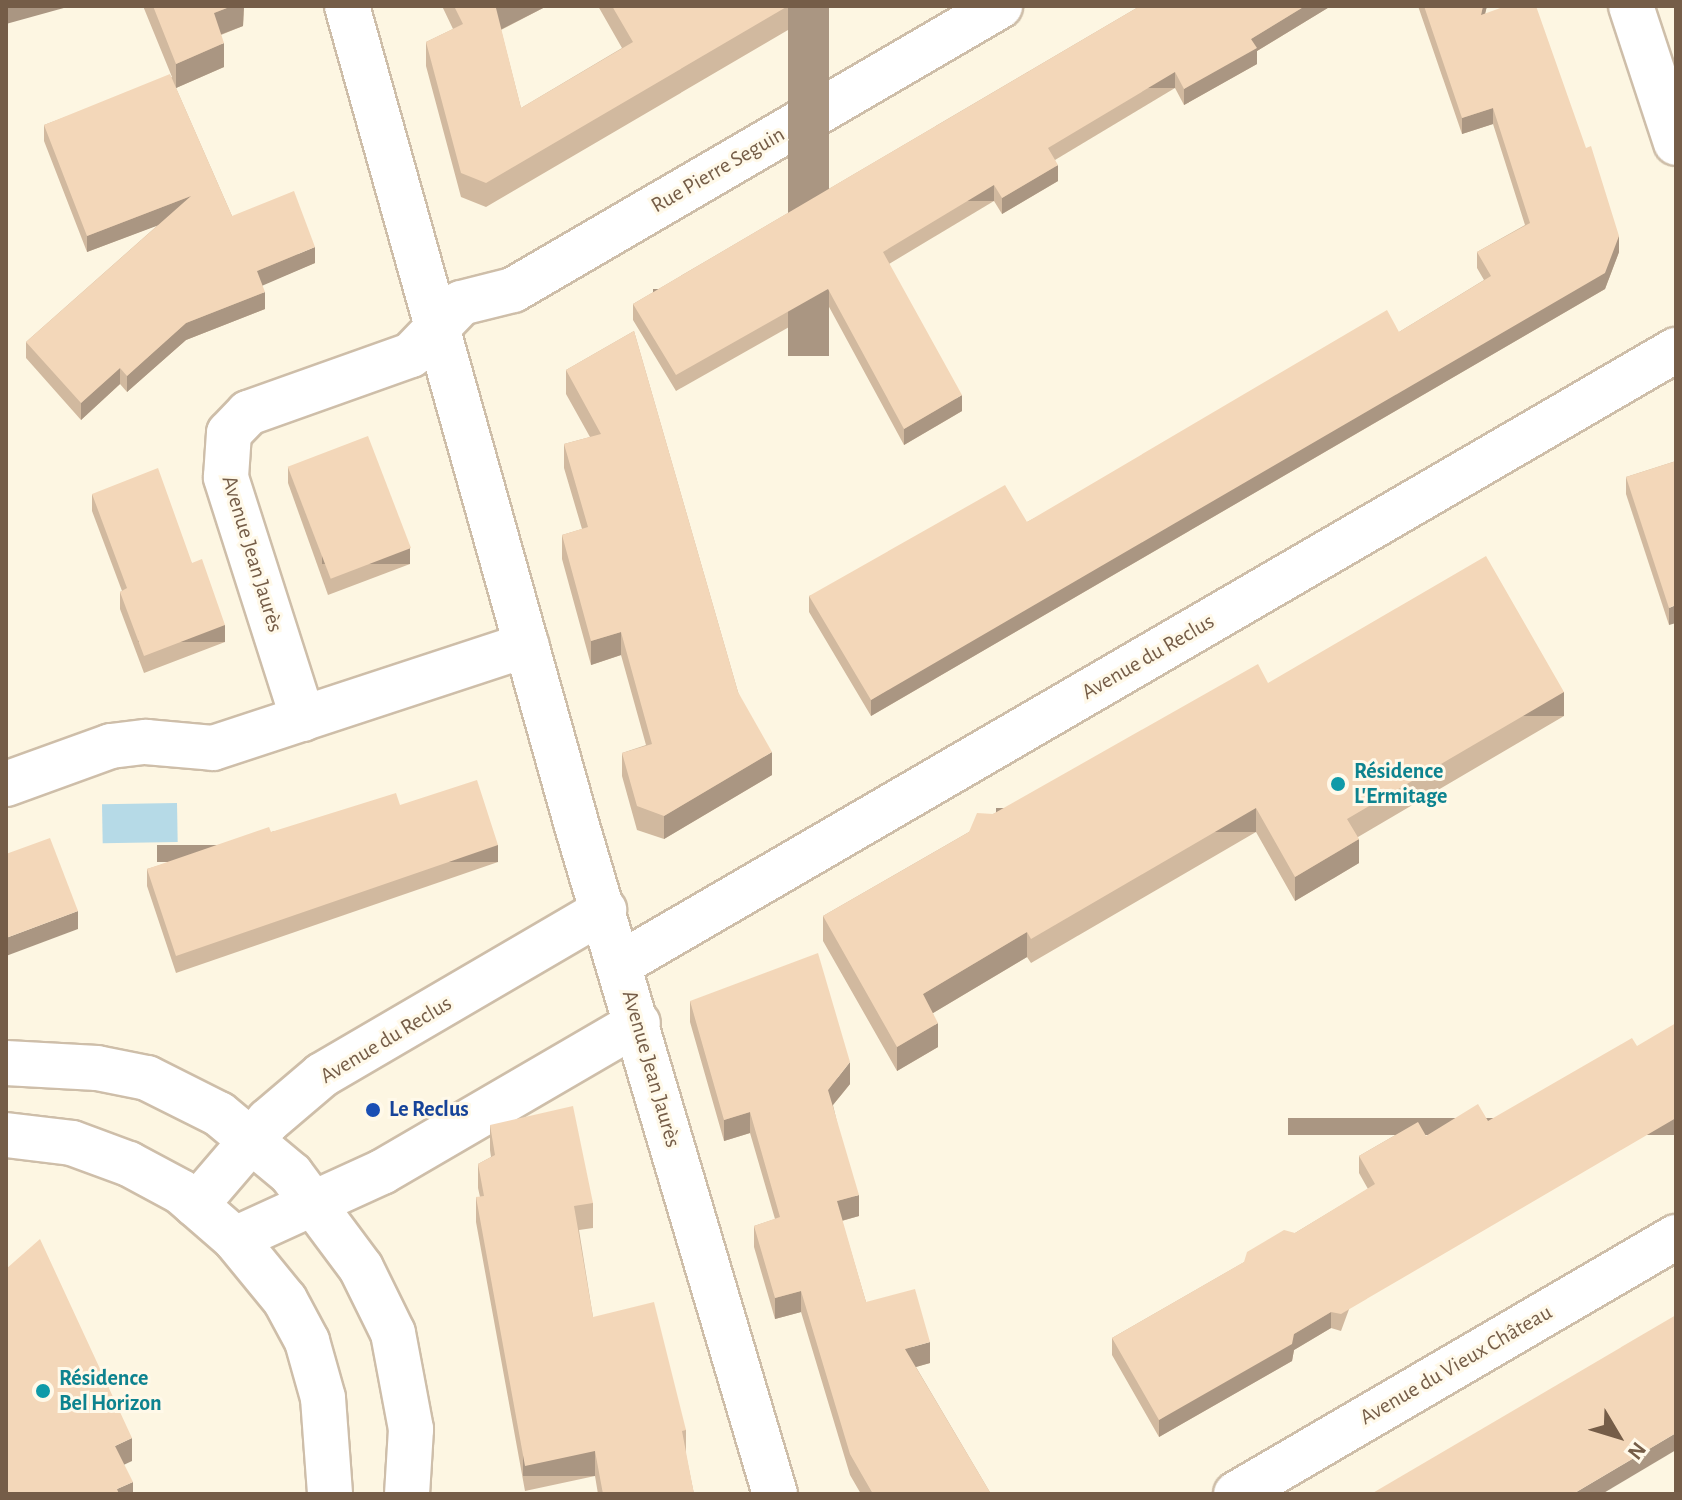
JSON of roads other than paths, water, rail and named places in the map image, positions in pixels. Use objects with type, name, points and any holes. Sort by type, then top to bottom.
[{"type":"street","name":"Avenue Jean Jaurès","points":[[347,6],[526,645],[775,1494]]},
{"type":"street","name":"Rue Pierre Seguin","points":[[437,328],[461,303],[513,290],[1000,6]]},
{"type":"street","points":[[1631,6],[1676,143]]},
{"type":"street","name":"Avenue Jean Jaurès","points":[[303,719],[226,477],[229,433],[248,413],[411,355],[437,328]]},
{"type":"street","name":"Avenue du Reclus","points":[[620,964],[1676,350]]},
{"type":"street","points":[[6,784],[111,746],[146,742],[213,748],[526,645]]},
{"type":"street","name":"Avenue du Reclus","points":[[196,1205],[252,1139],[322,1075],[604,910]]},
{"type":"street","points":[[235,1239],[382,1172],[638,1023]]},
{"type":"street","points":[[6,1063],[97,1068],[147,1078],[196,1101],[252,1139],[315,1202],[361,1268],[393,1333],[411,1429],[407,1494]]},
{"type":"street","points":[[6,1135],[72,1143],[158,1178],[196,1205],[235,1239],[285,1300],[307,1341],[323,1398],[330,1494]]},
{"type":"street","name":"Avenue du Vieux Château","points":[[1236,1494],[1676,1237]]},
{"type":"water","points":[[177,803],[178,842],[103,843],[102,804]]},
{"type":"place","name":"Résidence L'Ermitage","points":[[1338,784]]},
{"type":"place","name":"Le Reclus","points":[[373,1110]]},
{"type":"place","name":"Résidence Bel Horizon","points":[[43,1391]]}]
